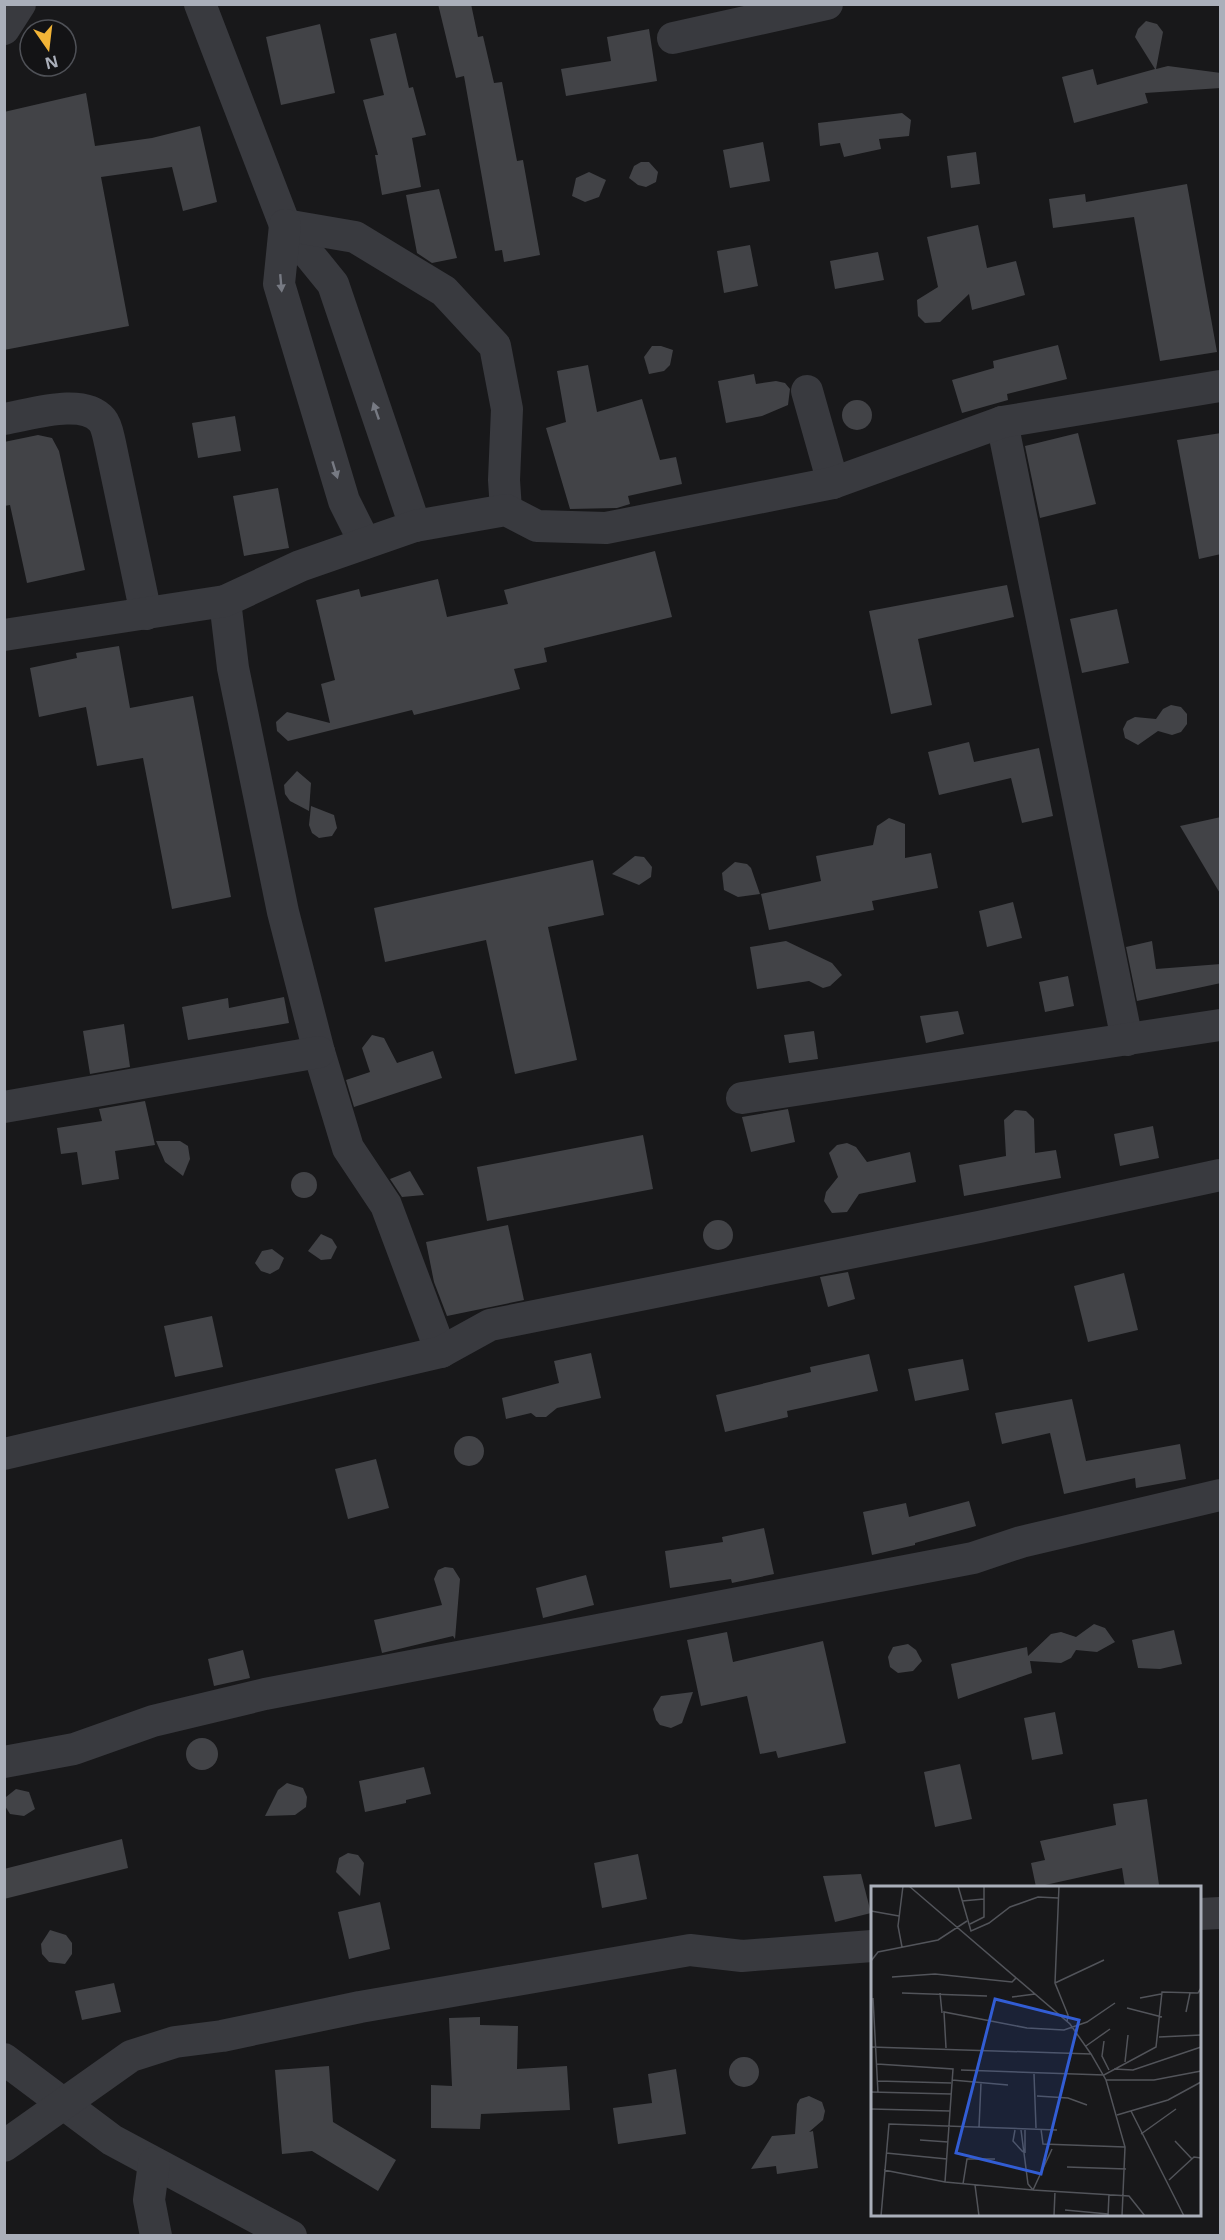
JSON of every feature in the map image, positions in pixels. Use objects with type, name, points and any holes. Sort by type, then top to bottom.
[{"type":"street","points":[[4,29],[20,4]]},
{"type":"street","points":[[200,4],[285,225],[333,284],[415,526]]},
{"type":"street","points":[[673,38],[827,4]]},
{"type":"street","points":[[285,225],[354,237],[444,291],[495,346],[507,410],[504,480],[506,510]]},
{"type":"street","points":[[285,225],[279,284],[344,501],[365,543]]},
{"type":"street","points":[[4,635],[225,601],[300,566],[415,526],[506,510],[537,526],[606,528],[833,483],[1002,422],[1221,386]]},
{"type":"street","points":[[807,391],[833,483]]},
{"type":"street","points":[[4,419],[66,408],[88,411],[101,419],[110,443],[146,614]]},
{"type":"street","points":[[1002,422],[1127,1040]]},
{"type":"street","points":[[225,601],[233,668],[283,912],[319,1052],[348,1148],[386,1205],[441,1352]]},
{"type":"street","points":[[742,1098],[1221,1025]]},
{"type":"street","points":[[4,1107],[319,1052]]},
{"type":"street","points":[[4,1454],[441,1352],[490,1325],[979,1227],[1221,1175]]},
{"type":"street","points":[[4,1762],[74,1749],[153,1721],[265,1694],[973,1558],[1020,1542],[1221,1495]]},
{"type":"street","points":[[1201,1914],[1221,1913]]},
{"type":"street","points":[[4,2146],[131,2056],[175,2042],[222,2036],[360,2007],[690,1950],[742,1956],[871,1946]]},
{"type":"street","points":[[4,2059],[112,2140],[291,2235]]},
{"type":"street","points":[[154,2163],[149,2199],[156,2235]]},
{"type":"building","points":[[438,4],[471,4],[478,37],[483,36],[494,83],[502,82],[517,161],[523,160],[540,255],[504,262],[502,250],[495,251],[464,76],[456,78]]},
{"type":"building","points":[[1146,21],[1157,24],[1163,32],[1156,69],[1168,66],[1221,73],[1221,88],[1145,93],[1148,103],[1074,123],[1062,77],[1093,69],[1097,85],[1155,69],[1135,37],[1138,29]]},
{"type":"building","points":[[320,24],[335,93],[281,105],[266,37]]},
{"type":"building","points":[[649,29],[657,81],[566,96],[561,69],[611,61],[607,37]]},
{"type":"building","points":[[396,33],[409,88],[413,87],[426,135],[412,138],[421,187],[382,195],[375,155],[378,155],[363,100],[384,95],[370,39]]},
{"type":"building","points":[[86,93],[95,146],[152,138],[200,126],[217,202],[183,211],[172,167],[101,177],[129,326],[4,350],[4,112]]},
{"type":"building","points":[[902,113],[911,120],[909,136],[879,139],[881,149],[844,157],[840,143],[820,146],[818,123]]},
{"type":"building","points":[[763,142],[770,181],[730,188],[723,150]]},
{"type":"building","points":[[976,152],[980,184],[951,188],[947,156]]},
{"type":"building","points":[[641,162],[649,162],[658,172],[656,182],[646,187],[638,185],[629,178],[634,166]]},
{"type":"building","points":[[589,172],[606,180],[599,197],[585,202],[572,196],[576,178]]},
{"type":"building","points":[[1187,184],[1217,352],[1160,361],[1134,217],[1053,228],[1049,199],[1085,194],[1086,202]]},
{"type":"building","points":[[439,189],[457,258],[432,263],[417,253],[406,195]]},
{"type":"building","points":[[978,225],[987,268],[1016,261],[1025,295],[972,310],[969,294],[940,322],[925,323],[918,316],[917,300],[938,287],[927,237]]},
{"type":"building","points":[[750,245],[758,286],[724,293],[717,251]]},
{"type":"building","points":[[878,252],[884,280],[835,289],[830,261]]},
{"type":"building","points":[[1058,345],[1067,379],[1007,394],[1008,400],[962,413],[952,380],[994,368],[993,361]]},
{"type":"building","points":[[652,346],[673,350],[670,365],[664,371],[649,374],[644,357]]},
{"type":"building","points":[[588,365],[597,412],[642,399],[660,460],[676,457],[682,484],[628,496],[630,504],[617,508],[570,509],[546,428],[566,422],[557,371]]},
{"type":"building","points":[[754,374],[756,384],[776,381],[785,383],[790,389],[788,405],[762,416],[726,423],[718,381]]},
{"type":"building","points":[[857,400],[867,405],[872,415],[867,425],[857,430],[847,425],[842,415],[847,405]]},
{"type":"building","points":[[235,416],[241,451],[198,458],[192,423]]},
{"type":"building","points":[[1078,433],[1096,504],[1040,518],[1025,446]]},
{"type":"building","points":[[1221,433],[1221,554],[1199,559],[1177,440]]},
{"type":"building","points":[[38,435],[52,438],[59,451],[85,570],[27,583],[10,505],[4,506],[4,442]]},
{"type":"building","points":[[278,488],[289,548],[244,556],[233,496]]},
{"type":"building","points":[[655,551],[672,617],[544,648],[547,662],[514,669],[520,689],[414,715],[412,710],[288,741],[277,731],[276,722],[287,712],[330,723],[321,684],[335,680],[316,600],[359,589],[361,597],[438,579],[447,617],[508,604],[504,590]]},
{"type":"building","points":[[1007,585],[1014,617],[918,639],[932,705],[891,714],[869,611]]},
{"type":"building","points":[[1117,609],[1129,663],[1082,673],[1070,619]]},
{"type":"building","points":[[119,646],[130,708],[193,696],[231,897],[172,909],[143,758],[97,766],[86,707],[39,717],[30,668],[77,658],[76,653]]},
{"type":"building","points":[[1171,705],[1181,707],[1187,714],[1187,724],[1181,732],[1172,735],[1158,731],[1138,745],[1125,738],[1123,729],[1127,721],[1135,717],[1156,719],[1163,709]]},
{"type":"building","points":[[969,742],[974,762],[1039,748],[1053,816],[1022,823],[1011,778],[939,795],[928,752]]},
{"type":"building","points":[[297,771],[311,783],[309,811],[290,801],[285,794],[284,785]]},
{"type":"building","points":[[311,806],[334,815],[337,828],[332,836],[319,838],[312,833],[309,825]]},
{"type":"building","points":[[1221,817],[1221,895],[1180,826]]},
{"type":"building","points":[[889,818],[905,824],[905,858],[931,853],[938,888],[872,901],[874,910],[769,930],[761,894],[821,881],[816,856],[873,845],[877,826]]},
{"type":"building","points":[[635,856],[644,857],[652,867],[651,877],[639,885],[612,874]]},
{"type":"building","points":[[593,860],[604,915],[548,927],[577,1060],[515,1074],[486,940],[385,962],[374,908]]},
{"type":"building","points":[[735,862],[747,864],[751,868],[760,894],[738,897],[724,890],[722,873]]},
{"type":"building","points":[[1013,902],[1022,938],[987,947],[979,911]]},
{"type":"building","points":[[786,941],[832,963],[842,975],[830,986],[823,988],[809,981],[757,989],[750,947]]},
{"type":"building","points":[[1152,941],[1156,969],[1221,964],[1221,983],[1137,1001],[1126,947]]},
{"type":"building","points":[[1068,976],[1074,1006],[1045,1012],[1039,982]]},
{"type":"building","points":[[284,997],[289,1023],[188,1040],[182,1007],[228,998],[229,1008]]},
{"type":"building","points":[[958,1011],[964,1034],[926,1043],[920,1016]]},
{"type":"building","points":[[124,1024],[130,1067],[90,1074],[83,1031]]},
{"type":"building","points":[[814,1031],[818,1059],[789,1063],[784,1035]]},
{"type":"building","points":[[372,1035],[384,1038],[397,1063],[433,1051],[442,1078],[354,1107],[346,1080],[370,1072],[362,1048]]},
{"type":"building","points":[[145,1101],[155,1145],[115,1151],[119,1179],[82,1185],[77,1152],[61,1154],[57,1128],[102,1121],[99,1109]]},
{"type":"building","points":[[788,1109],[795,1142],[751,1152],[742,1117]]},
{"type":"building","points":[[1015,1110],[1026,1111],[1034,1119],[1035,1153],[1056,1150],[1061,1178],[964,1196],[959,1165],[1006,1156],[1004,1120]]},
{"type":"building","points":[[1153,1126],[1159,1158],[1120,1166],[1114,1134]]},
{"type":"building","points":[[643,1135],[653,1189],[487,1221],[477,1167]]},
{"type":"building","points":[[156,1141],[180,1141],[188,1146],[190,1159],[183,1176],[165,1162]]},
{"type":"building","points":[[847,1143],[856,1147],[867,1162],[910,1152],[916,1182],[859,1194],[847,1212],[832,1213],[824,1201],[826,1192],[838,1177],[829,1153],[837,1145]]},
{"type":"building","points":[[410,1171],[424,1195],[402,1197],[390,1179]]},
{"type":"building","points":[[304,1172],[313,1176],[317,1185],[313,1194],[304,1198],[295,1194],[291,1185],[295,1176]]},
{"type":"building","points":[[718,1220],[729,1224],[733,1235],[729,1246],[718,1250],[707,1246],[703,1235],[707,1224]]},
{"type":"building","points":[[508,1225],[524,1300],[447,1316],[434,1282],[426,1242]]},
{"type":"building","points":[[321,1234],[332,1239],[337,1247],[331,1259],[321,1260],[308,1251]]},
{"type":"building","points":[[272,1249],[284,1258],[279,1269],[270,1274],[261,1271],[255,1263],[262,1251]]},
{"type":"building","points":[[848,1272],[855,1299],[828,1307],[820,1277]]},
{"type":"building","points":[[1124,1273],[1138,1330],[1088,1342],[1074,1286]]},
{"type":"building","points":[[212,1316],[223,1367],[175,1377],[164,1326]]},
{"type":"building","points":[[591,1353],[601,1398],[557,1408],[546,1417],[536,1417],[531,1413],[506,1419],[502,1398],[559,1383],[554,1361]]},
{"type":"building","points":[[869,1354],[878,1391],[787,1411],[788,1417],[725,1432],[716,1395],[811,1372],[810,1367]]},
{"type":"building","points":[[963,1359],[969,1390],[915,1401],[908,1369]]},
{"type":"building","points":[[1072,1399],[1086,1461],[1180,1444],[1186,1479],[1136,1488],[1135,1478],[1064,1494],[1050,1433],[1002,1444],[995,1413]]},
{"type":"building","points":[[469,1436],[480,1440],[484,1451],[480,1462],[469,1466],[458,1462],[454,1451],[458,1440]]},
{"type":"building","points":[[376,1459],[389,1508],[348,1519],[335,1469]]},
{"type":"building","points":[[969,1501],[976,1526],[915,1543],[915,1545],[872,1555],[863,1512],[906,1503],[909,1517]]},
{"type":"building","points":[[764,1528],[774,1574],[732,1583],[731,1579],[670,1588],[665,1551],[723,1542],[722,1537]]},
{"type":"building","points":[[445,1567],[453,1568],[460,1579],[455,1639],[453,1636],[382,1653],[374,1620],[442,1605],[434,1579],[438,1570]]},
{"type":"building","points":[[586,1575],[594,1605],[543,1618],[536,1588]]},
{"type":"building","points":[[1094,1624],[1105,1628],[1115,1642],[1097,1652],[1076,1650],[1071,1658],[1061,1663],[1030,1661],[1032,1673],[958,1699],[951,1664],[1027,1647],[1028,1656],[1051,1634],[1061,1632],[1076,1637]]},
{"type":"building","points":[[1174,1630],[1182,1664],[1160,1669],[1138,1668],[1132,1640]]},
{"type":"building","points":[[727,1632],[733,1662],[823,1641],[846,1743],[778,1758],[776,1751],[760,1754],[747,1696],[701,1706],[687,1640]]},
{"type":"building","points":[[908,1644],[916,1650],[922,1661],[913,1671],[898,1673],[890,1667],[888,1657],[893,1647]]},
{"type":"building","points":[[243,1650],[250,1678],[214,1686],[208,1659]]},
{"type":"building","points":[[693,1692],[682,1723],[671,1728],[660,1725],[653,1709],[661,1696]]},
{"type":"building","points":[[1055,1712],[1063,1754],[1032,1760],[1024,1718]]},
{"type":"building","points":[[202,1738],[213,1743],[218,1754],[213,1765],[202,1770],[191,1765],[186,1754],[191,1743]]},
{"type":"building","points":[[960,1764],[972,1819],[935,1827],[924,1772]]},
{"type":"building","points":[[424,1767],[431,1794],[406,1800],[406,1803],[365,1812],[359,1781]]},
{"type":"building","points":[[287,1783],[303,1788],[307,1797],[306,1807],[295,1815],[265,1816],[278,1790]]},
{"type":"building","points":[[16,1789],[29,1792],[35,1809],[24,1816],[10,1814],[5,1806],[6,1797]]},
{"type":"building","points":[[1147,1799],[1159,1885],[1125,1886],[1122,1868],[1036,1886],[1031,1863],[1045,1860],[1040,1841],[1116,1825],[1113,1804]]},
{"type":"building","points":[[122,1839],[128,1868],[4,1899],[4,1869]]},
{"type":"building","points":[[348,1853],[358,1855],[364,1863],[360,1896],[336,1872],[339,1858]]},
{"type":"building","points":[[638,1854],[647,1899],[602,1908],[594,1863]]},
{"type":"building","points":[[861,1874],[871,1913],[835,1922],[823,1876]]},
{"type":"building","points":[[380,1902],[390,1949],[349,1959],[338,1912]]},
{"type":"building","points":[[50,1930],[66,1935],[72,1943],[72,1954],[65,1964],[49,1962],[42,1954],[41,1944]]},
{"type":"building","points":[[114,1983],[121,2012],[82,2020],[75,1991]]},
{"type":"building","points":[[480,2017],[480,2025],[518,2026],[517,2069],[567,2066],[570,2110],[481,2114],[480,2129],[431,2128],[431,2085],[452,2086],[449,2018]]},
{"type":"building","points":[[744,2057],[755,2061],[759,2072],[755,2083],[744,2087],[733,2083],[729,2072],[733,2061]]},
{"type":"building","points":[[329,2066],[333,2122],[396,2160],[378,2191],[312,2151],[282,2154],[275,2070]]},
{"type":"building","points":[[676,2069],[686,2134],[618,2144],[613,2108],[652,2103],[648,2074]]},
{"type":"building","points":[[809,2096],[822,2102],[825,2111],[823,2120],[809,2132],[813,2131],[818,2168],[777,2174],[776,2166],[751,2169],[772,2136],[795,2134],[797,2104],[800,2099]]}]
